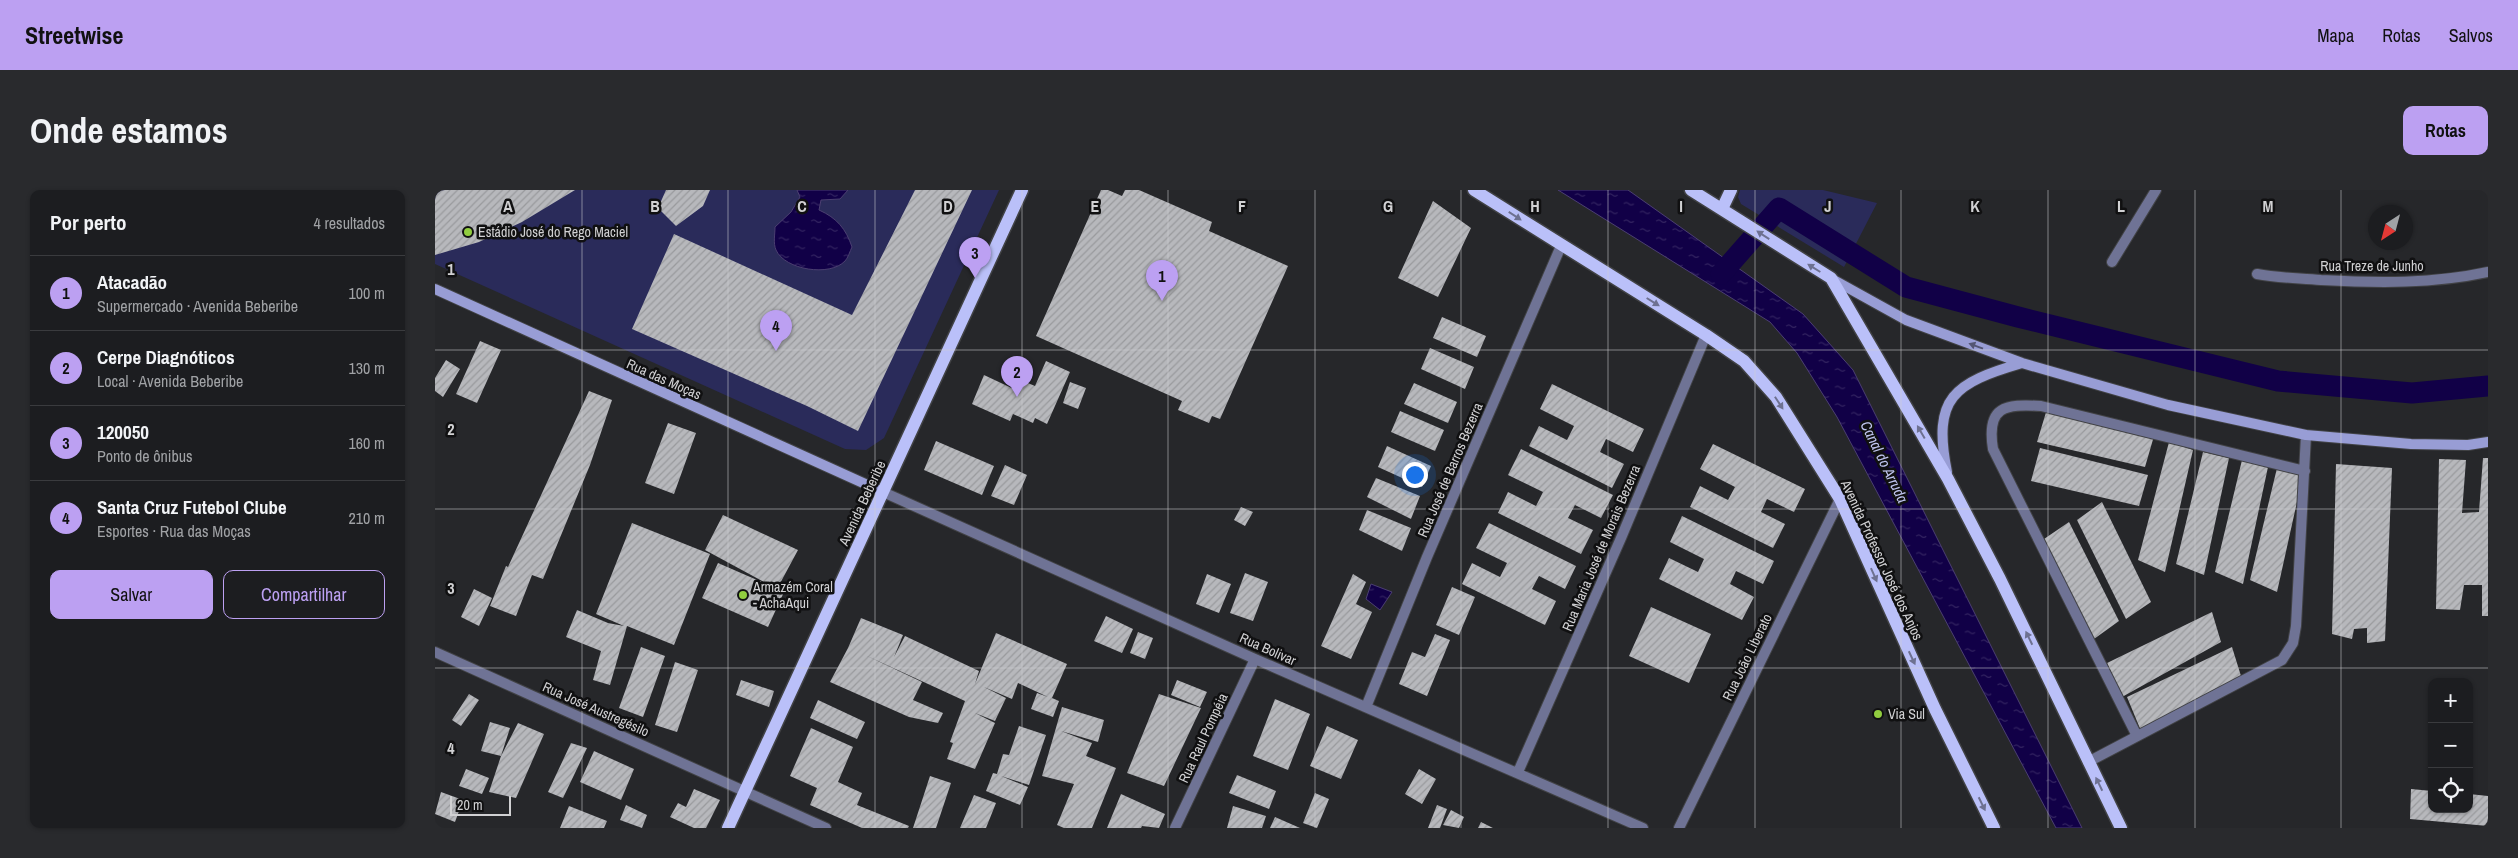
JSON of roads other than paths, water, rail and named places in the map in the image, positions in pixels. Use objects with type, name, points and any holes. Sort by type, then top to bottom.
[{"type":"main road","name":"Avenida Beberibe","points":[[729,828],[1021,190]]},
{"type":"main road","name":"Avenida Professor José dos Anjos","points":[[1474,190],[1561,246],[1706,334],[1744,361],[1776,397],[1840,499],[1935,709],[1994,828]]},
{"type":"main road","points":[[1691,190],[1831,278],[1948,479],[2000,579],[2121,828]]},
{"type":"main road","points":[[1726,211],[1731,190]]},
{"type":"street","points":[[2112,262],[2156,190]]},
{"type":"street","name":"Rua José de Barros Bezerra","points":[[1366,707],[1427,557],[1561,246]]},
{"type":"street","name":"Rua Treze de Junho","points":[[2257,274],[2271,277],[2409,282],[2467,277],[2488,272]]},
{"type":"street","points":[[1831,278],[1906,320],[2022,363],[2168,405],[2305,436],[2411,444],[2468,445],[2488,442]]},
{"type":"street","name":"Rua das Moças","points":[[435,289],[883,492]]},
{"type":"street","name":"Rua Maria José de Morais Bezerra","points":[[1518,772],[1621,538],[1706,334]]},
{"type":"street","points":[[1948,479],[1941,445],[1942,425],[1945,411],[1953,396],[1967,384],[1986,374],[2022,363]]},
{"type":"street","points":[[2137,736],[1993,449],[1990,433],[1993,420],[2001,411],[2013,405],[2041,406],[2305,471]]},
{"type":"street","points":[[2088,762],[2282,660],[2288,653],[2296,626],[2305,471],[2305,436]]},
{"type":"street","name":"Rua Bolivar","points":[[883,492],[1255,659],[1643,828]]},
{"type":"street","name":"Rua João Liberato","points":[[1679,828],[1840,499]]},
{"type":"street","name":"Rua José Austregésilo","points":[[435,652],[826,828]]},
{"type":"street","name":"Rua Raul Pompéia","points":[[1175,828],[1255,659]]},
{"type":"water","points":[[797,190],[848,190],[840,199],[821,200],[819,210],[840,225],[852,247],[846,260],[838,266],[819,270],[808,269],[788,262],[776,250],[774,242],[775,227],[791,212],[800,197]]},
{"type":"water","name":"Canal do Arruda","points":[[1558,190],[1628,190],[1803,314],[1853,370],[2082,828],[2056,828],[1837,417],[1797,353],[1770,322]]},
{"type":"water","points":[[1371,584],[1392,592],[1380,610],[1366,599]]},
{"type":"waterway","points":[[1721,274],[1779,208],[1906,287],[2018,317],[2278,381],[2412,393],[2488,386]]},
{"type":"place","name":"Estádio José do Rego Maciel","points":[[468,232]]},
{"type":"place","name":"120050","points":[[975,278]]},
{"type":"place","name":"Atacadão","points":[[1162,301]]},
{"type":"place","name":"Santa Cruz Futebol Clube","points":[[776,351]]},
{"type":"place","name":"Cerpe Diagnóticos","points":[[1017,397]]},
{"type":"place","name":"Armazém Coral - AchaAqui","points":[[743,595]]},
{"type":"place","name":"Via Sul","points":[[1878,714]]}]
